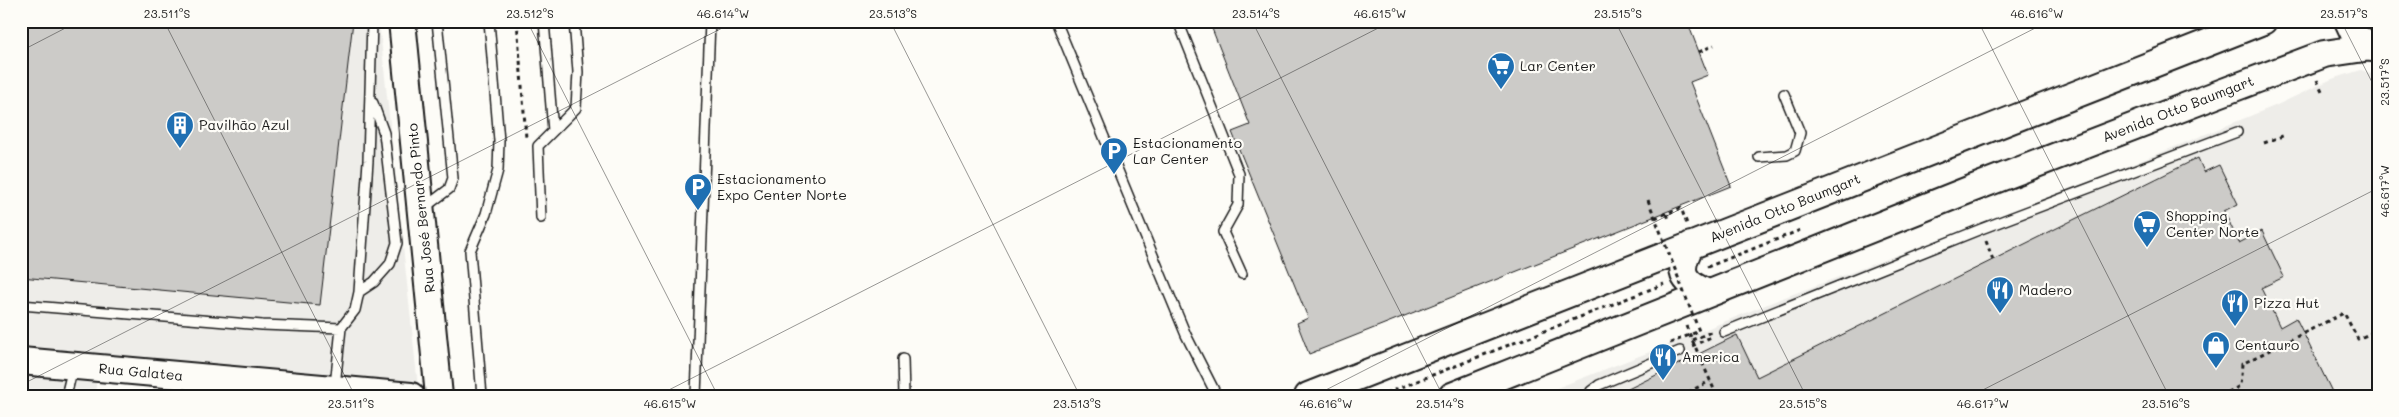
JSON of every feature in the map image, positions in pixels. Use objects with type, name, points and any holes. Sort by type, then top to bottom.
[{"type":"main road","name":"Rua José Bernardo Pinto","points":[[402,21],[439,396]]},
{"type":"main road","name":"Avenida Otto Baumgart","points":[[1308,396],[1651,261],[1686,236],[2263,21]]},
{"type":"main road","points":[[2348,21],[2355,36],[2376,49]]},
{"type":"main road","name":"Avenida Otto Baumgart","points":[[1452,396],[1677,317],[1708,293],[1975,187],[2324,54],[2376,49]]},
{"type":"main road","points":[[1686,236],[1682,260],[1684,275],[1692,287],[1708,293]]},
{"type":"main road","points":[[1651,261],[1664,266],[1674,280],[1677,317]]},
{"type":"main road","name":"Rua Galatea","points":[[21,361],[399,395]]},
{"type":"lane","points":[[335,389],[341,328],[355,310],[359,292],[371,97],[372,21]]},
{"type":"lane","points":[[422,210],[449,188],[453,178],[437,21]]},
{"type":"lane","points":[[482,396],[470,251],[486,214],[498,170],[499,141],[489,21]]},
{"type":"lane","points":[[544,21],[553,131]]},
{"type":"lane","points":[[541,218],[538,146],[576,108],[578,72],[574,21]]},
{"type":"lane","points":[[696,396],[710,21]]},
{"type":"lane","points":[[1056,21],[1186,335],[1217,396]]},
{"type":"lane","points":[[1178,21],[1239,174],[1238,205],[1223,232],[1242,274]]},
{"type":"lane","points":[[1759,157],[1787,155],[1795,151],[1800,133],[1784,94]]},
{"type":"lane","points":[[359,292],[374,282],[390,264],[397,243],[384,133],[371,97]]},
{"type":"lane","points":[[1724,332],[1981,229],[2237,132]]},
{"type":"lane","points":[[21,306],[262,325],[341,328]]},
{"type":"lane","points":[[1590,396],[1591,391],[1599,385],[1680,351]]},
{"type":"lane","points":[[903,359],[904,396]]},
{"type":"lane","points":[[66,396],[73,366]]},
{"type":"path","points":[[517,21],[526,139]]},
{"type":"path","points":[[1699,52],[1714,45]]},
{"type":"path","points":[[2264,143],[2285,134]]},
{"type":"path","points":[[1648,200],[1699,332],[1668,344]]},
{"type":"path","points":[[1655,218],[1681,208],[1687,224],[1686,236]]},
{"type":"path","points":[[1667,214],[1669,219]]},
{"type":"path","points":[[2221,396],[2240,386],[2242,364],[2344,313],[2358,339],[2378,330]]},
{"type":"path","points":[[1677,317],[1691,340]]},
{"type":"path","points":[[1680,351],[1724,332]]},
{"type":"path","points":[[1697,354],[1717,396]]},
{"type":"path","points":[[1681,396],[1710,381]]},
{"type":"shaded area","name":"Pavilhão Azul","points":[[21,21],[379,21],[419,396],[97,376],[95,396],[21,396]]},
{"type":"shaded area","name":"Shopping Center Norte","points":[[2361,70],[2378,76],[2378,396],[1536,396],[1780,299],[2052,197],[2277,105],[2332,79]]},
{"type":"building","name":"Pavilhão Azul","points":[[21,21],[353,21],[320,305],[21,277]]},
{"type":"building","points":[[1209,21],[1687,21],[1708,75],[1690,82],[1731,186],[1309,354],[1297,323],[1308,318],[1232,132],[1250,125]]},
{"type":"building","points":[[2198,158],[2204,172],[2219,165],[2238,204],[2224,211],[2239,243],[2262,231],[2284,277],[2261,288],[2280,327],[2296,318],[2334,396],[1614,396],[1737,335],[1757,377]]},
{"type":"place","name":"Lar Center","points":[[1501,90]]},
{"type":"place","name":"Pavilhão Azul","points":[[180,149]]},
{"type":"place","name":"Estacionamento Lar Center","points":[[1114,175]]},
{"type":"place","name":"Estacionamento Expo Center Norte","points":[[698,211]]},
{"type":"place","name":"Shopping Center Norte","points":[[2147,248]]},
{"type":"place","name":"Madero","points":[[2000,314]]},
{"type":"place","name":"Pizza Hut","points":[[2235,327]]},
{"type":"place","name":"Centauro","points":[[2216,369]]},
{"type":"place","name":"America","points":[[1663,381]]}]
